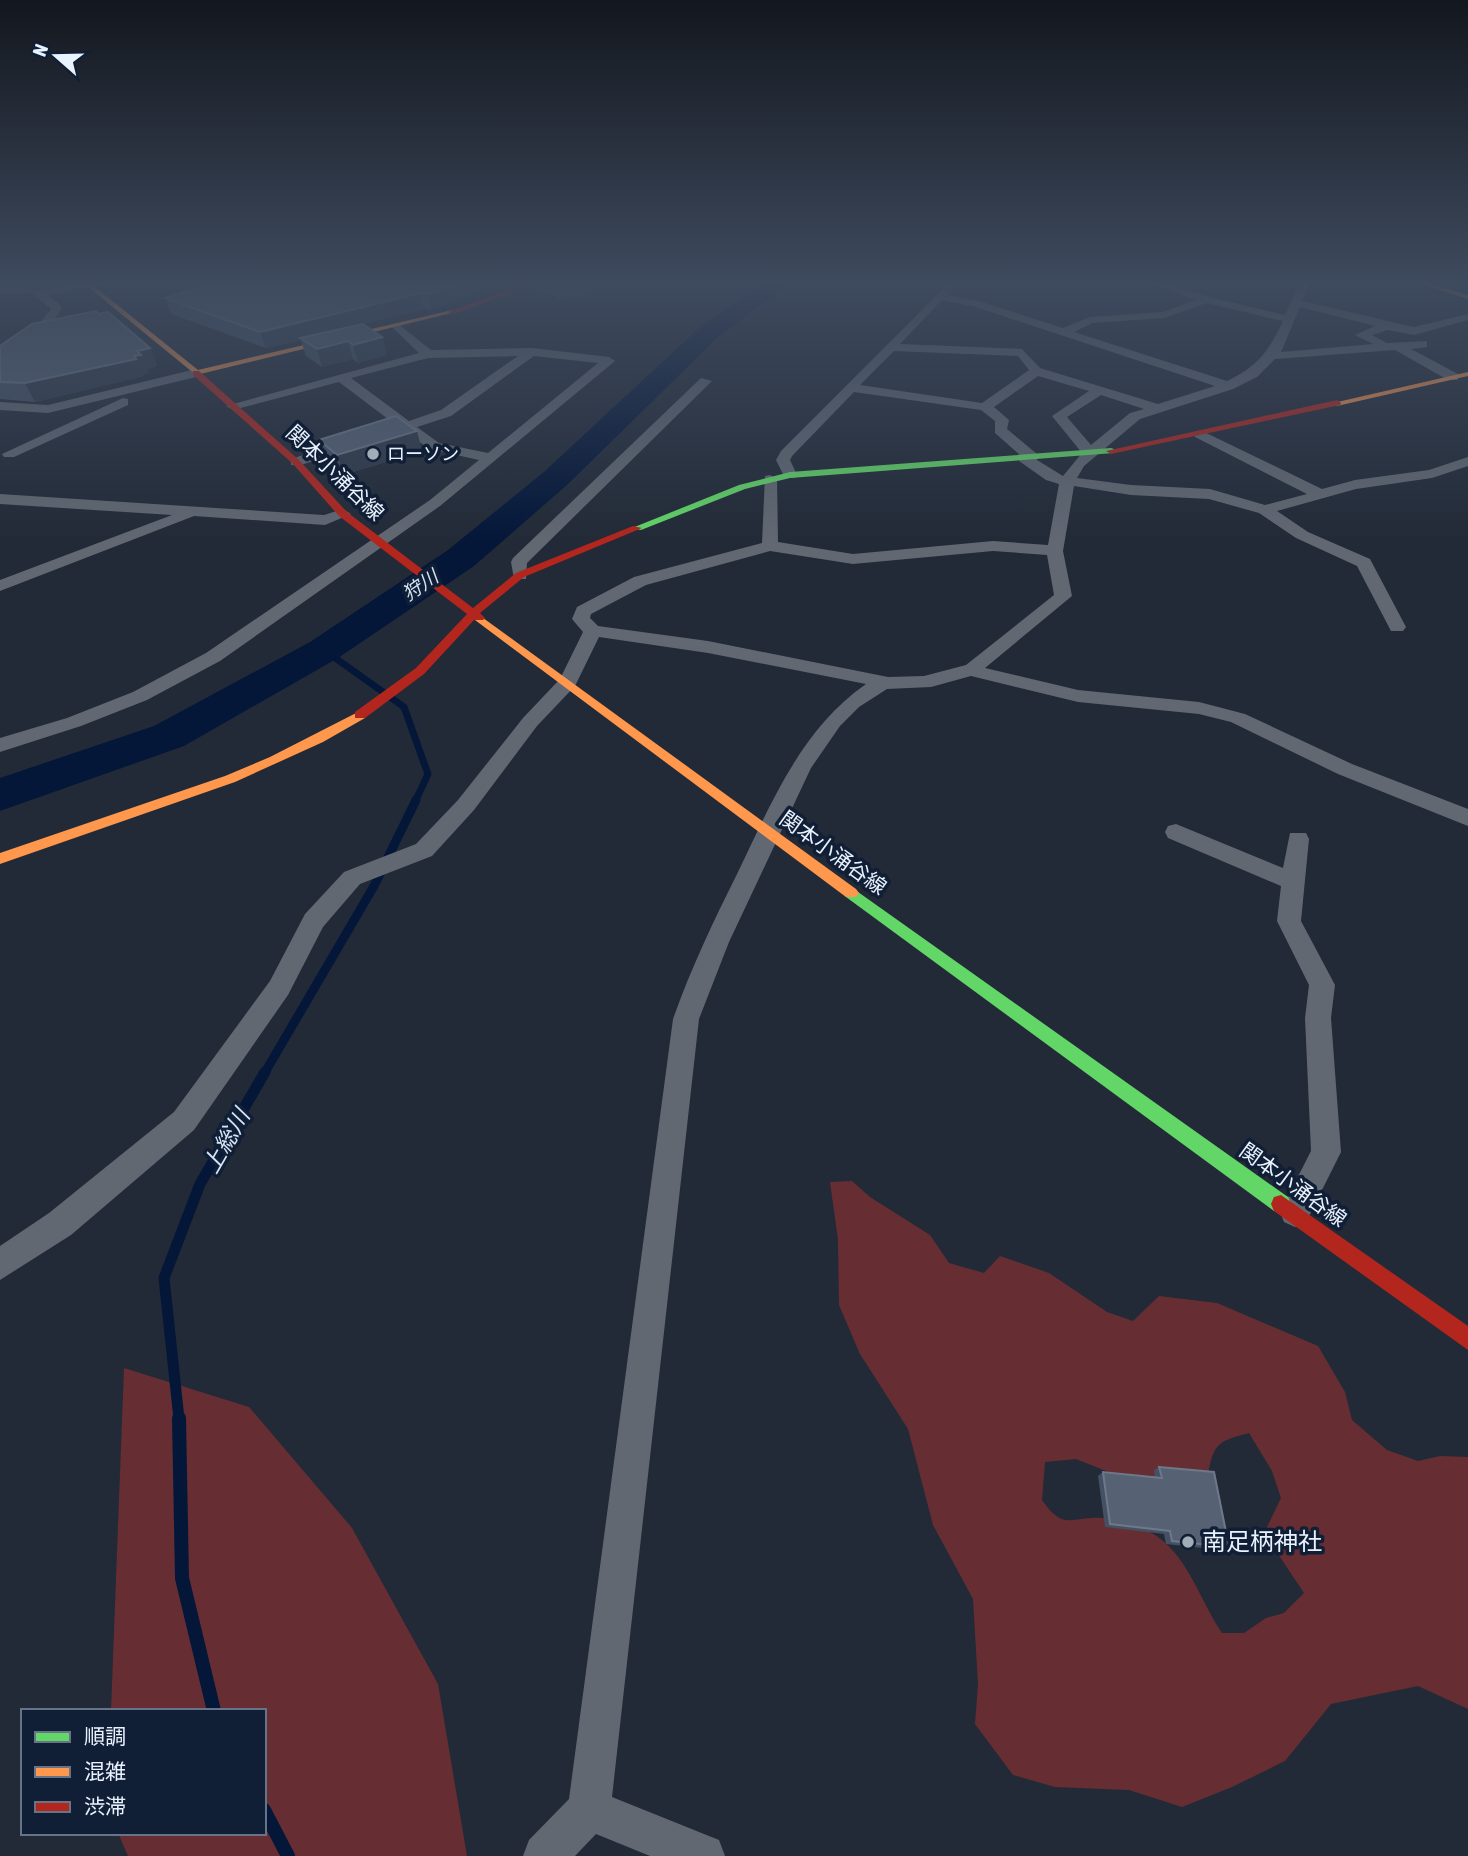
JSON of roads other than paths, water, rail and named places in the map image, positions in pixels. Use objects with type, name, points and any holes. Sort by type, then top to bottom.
[{"type":"main road","name":"関本小涌谷線","points":[[190,369],[296,462],[342,514],[379,544],[475,612],[769,834],[1468,1339]]},
{"type":"main road","points":[[196,373],[215,369]]},
{"type":"main road","points":[[0,859],[244,773],[318,741],[384,700],[420,671],[475,612],[520,575],[770,479],[790,475],[1125,450],[1460,376]]},
{"type":"street","points":[[233,406],[373,369]]},
{"type":"street","points":[[296,462],[408,428],[460,406],[510,369]]},
{"type":"street","points":[[0,745],[74,722],[140,696],[201,663],[279,613],[435,503],[600,369]]},
{"type":"street","points":[[790,475],[783,460],[786,454],[870,369]]},
{"type":"street","points":[[1034,369],[1156,408]]},
{"type":"street","points":[[1175,369],[1228,386]]},
{"type":"street","points":[[971,670],[1063,596],[1055,551],[1067,481],[1079,463],[1135,416],[1228,386],[1258,369]]},
{"type":"street","points":[[1443,369],[1460,376]]},
{"type":"street","points":[[985,407],[1036,371]]},
{"type":"street","points":[[0,406],[48,409],[196,373]]},
{"type":"street","points":[[342,377],[434,446],[493,458]]},
{"type":"street","points":[[520,575],[519,562],[706,381]]},
{"type":"street","points":[[9,454],[136,396],[136,388]]},
{"type":"street","points":[[851,388],[985,407],[1003,420],[1000,430],[1051,477],[1131,490],[1210,495],[1265,510],[1302,535],[1364,562],[1397,627]]},
{"type":"street","points":[[1090,453],[1059,416],[1100,390]]},
{"type":"street","points":[[38,408],[36,418],[54,434]]},
{"type":"street","points":[[1200,434],[1319,494]]},
{"type":"street","points":[[1265,510],[1319,494],[1432,474],[1468,461]]},
{"type":"street","points":[[770,479],[770,546]]},
{"type":"street","points":[[0,499],[325,520],[342,514]]},
{"type":"street","points":[[0,586],[196,512]]},
{"type":"street","points":[[888,683],[708,647],[592,631],[581,619],[583,611],[640,581],[770,546],[853,559],[993,546],[1055,551]]},
{"type":"street","points":[[0,1264],[60,1224],[184,1121],[279,988],[314,921],[352,878],[424,850],[466,805],[530,722],[568,682],[592,631]]},
{"type":"street","points":[[545,1856],[589,1809],[686,1019],[701,974],[808,755],[843,712],[873,687],[888,683],[933,681],[954,671],[971,670],[1078,696],[1199,708],[1238,718],[1345,769],[1468,818]]},
{"type":"street","points":[[1176,832],[1294,882]]},
{"type":"street","points":[[1295,1212],[1326,1152],[1318,1018],[1322,985],[1289,921],[1298,839]]},
{"type":"street","points":[[589,1809],[703,1856]]},
{"type":"waterway","name":"狩川","points":[[0,795],[169,736],[324,650],[461,558],[556,478],[671,369]]},
{"type":"waterway","name":"上総川","points":[[324,650],[404,707],[428,774],[415,802]]},
{"type":"waterway","name":"上総川","points":[[264,1074],[374,886],[416,800]]},
{"type":"waterway","name":"上総川","points":[[179,1419],[164,1278],[200,1184],[265,1072]]},
{"type":"waterway","name":"上総川","points":[[179,1418],[182,1578],[214,1709]]},
{"type":"waterway","name":"上総川","points":[[266,1814],[288,1856]]},
{"type":"place","name":"ローソン","points":[[373,454]]},
{"type":"place","name":"南足柄神社","points":[[1188,1542]]}]
